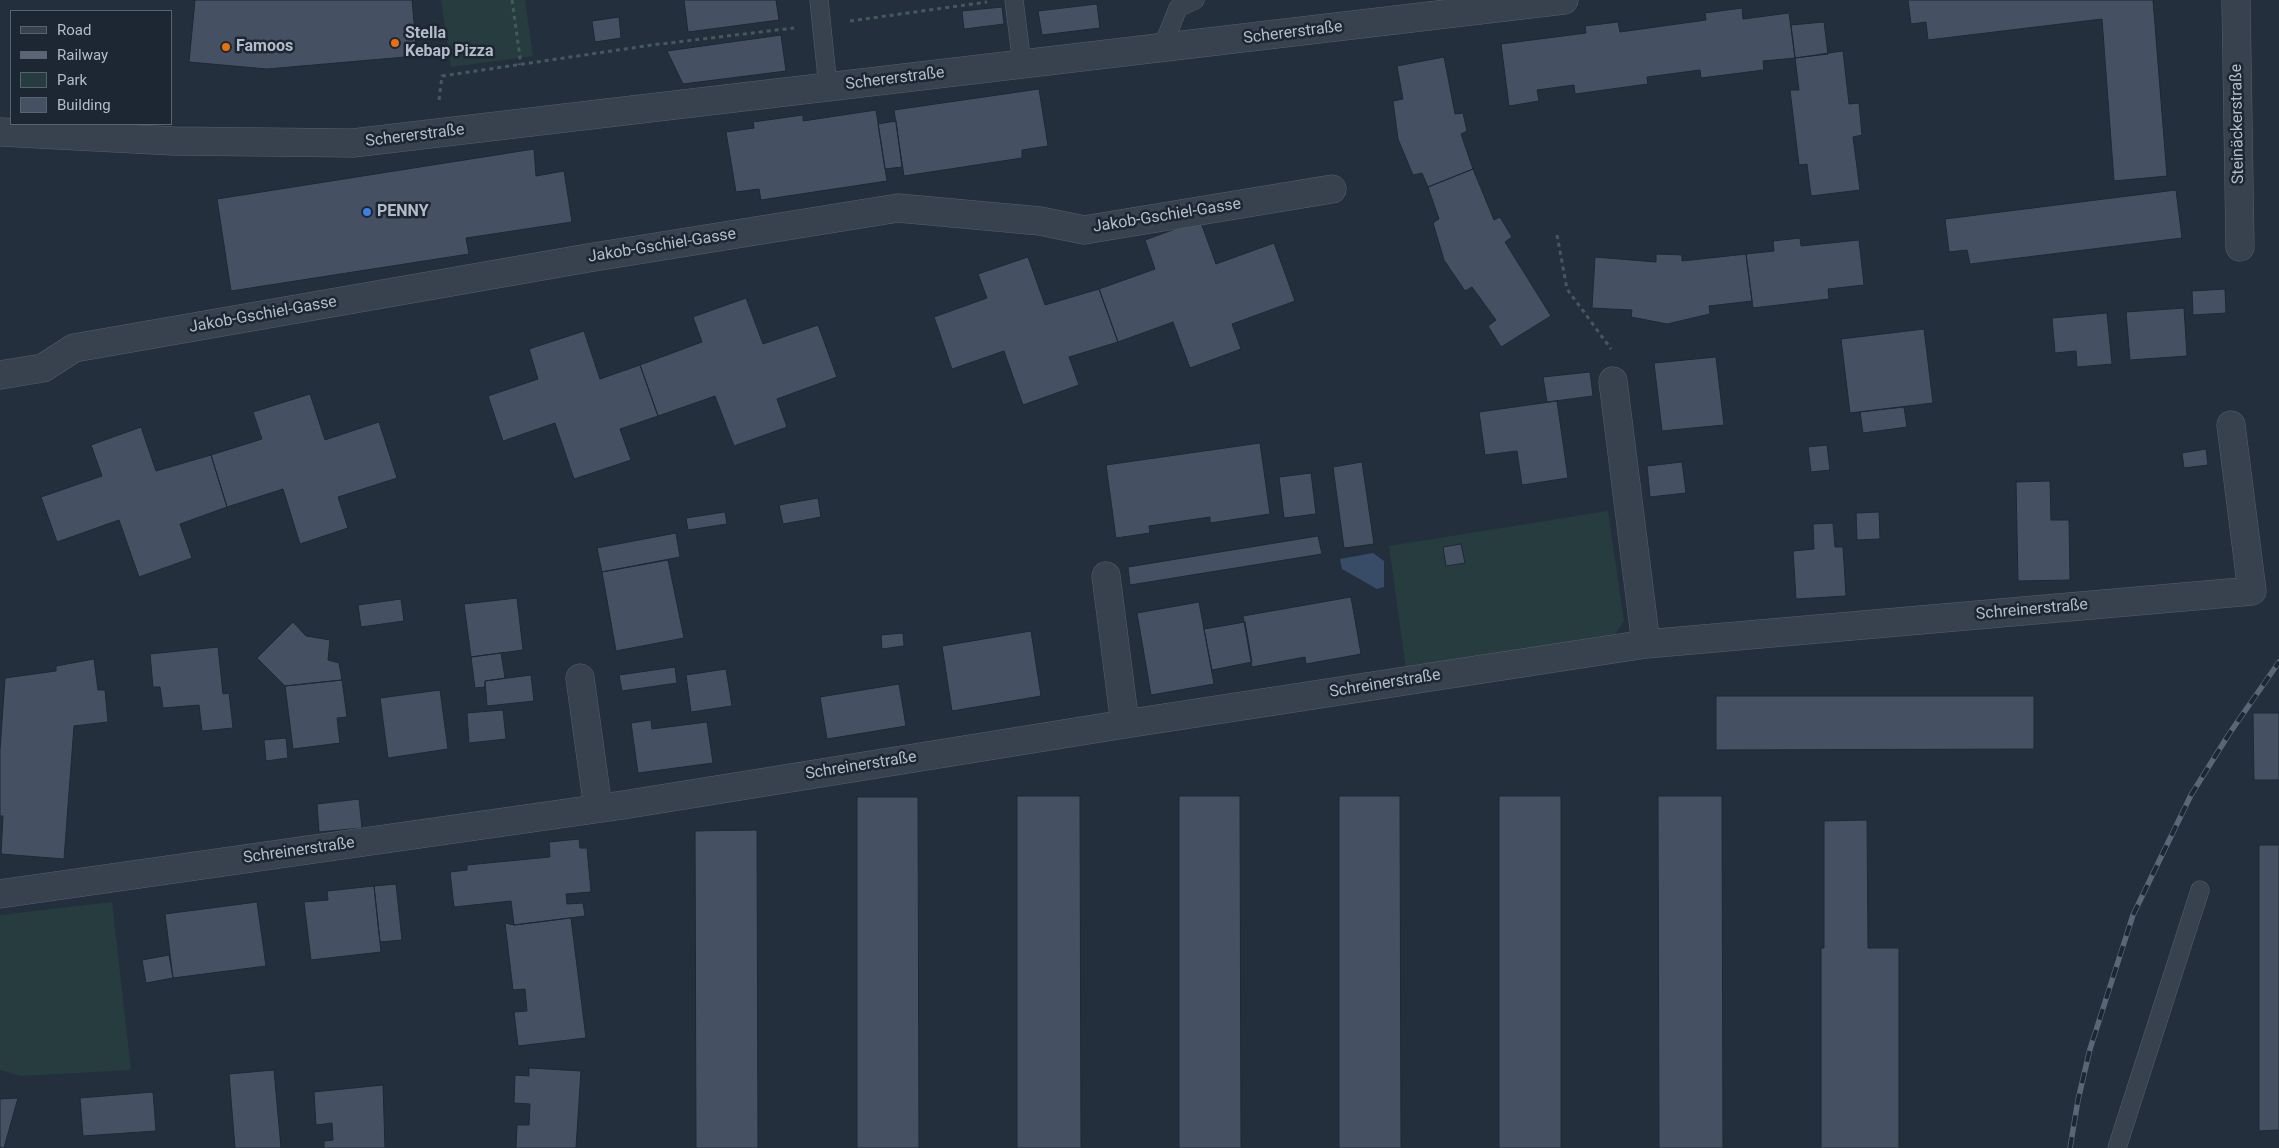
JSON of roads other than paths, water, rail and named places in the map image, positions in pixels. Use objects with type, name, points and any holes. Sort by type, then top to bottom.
[{"type":"street","name":"Schererstraße","points":[[0,132],[173,141],[353,143],[1564,0]]},
{"type":"street","name":"Steinäckerstraße","points":[[2236,0],[2240,247]]},
{"type":"street","name":"Jakob-Gschiel-Gasse","points":[[0,375],[43,368],[74,348],[588,258],[898,208],[1040,221],[1084,230],[1332,189]]},
{"type":"street","points":[[1613,381],[1646,644]]},
{"type":"street","name":"Schreinerstraße","points":[[0,894],[598,808],[1125,724],[1646,644],[2252,591],[2231,425]]},
{"type":"street","points":[[1106,576],[1125,724]]},
{"type":"street","points":[[580,678],[598,808]]},
{"type":"lane","name":"Schererstraße","points":[[818,0],[828,86]]},
{"type":"lane","points":[[1014,0],[1022,64]]},
{"type":"lane","points":[[1162,48],[1178,8],[1195,0]]},
{"type":"lane","points":[[2117,1148],[2200,890]]},
{"type":"water","points":[[1373,553],[1384,561],[1384,587],[1377,589],[1342,569],[1340,559]]},
{"type":"railway","points":[[2070,1148],[2078,1100],[2090,1049],[2133,915],[2191,795],[2229,734],[2279,662]]},
{"type":"place","name":"Stella Kebap Pizza","points":[[395,43]]},
{"type":"place","name":"Famoos","points":[[226,47]]},
{"type":"place","name":"PENNY","points":[[367,212]]}]
